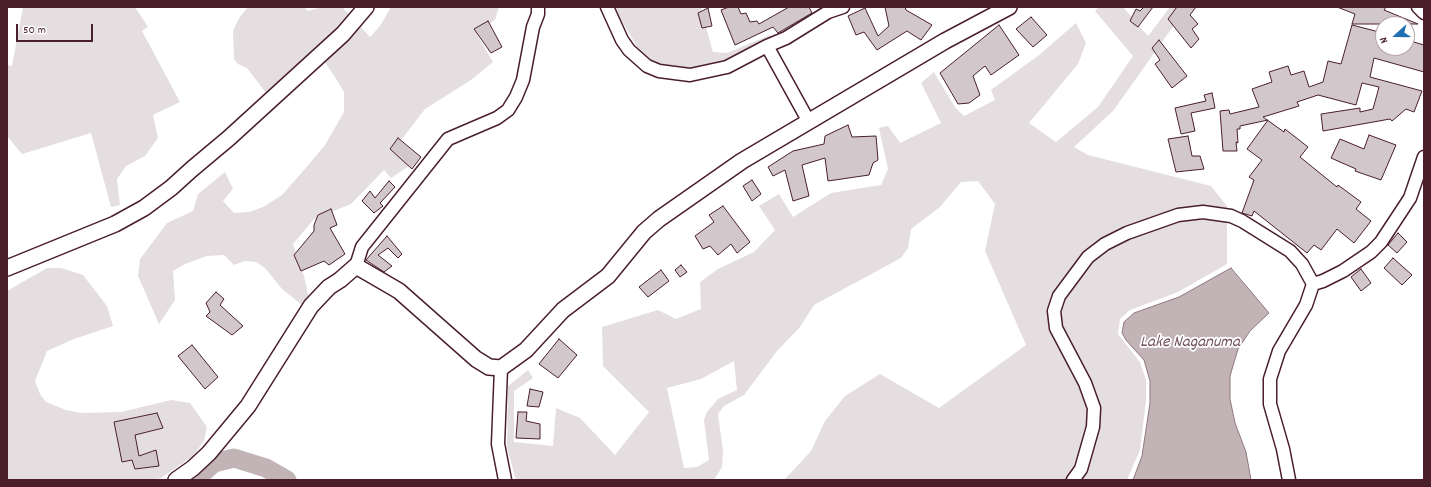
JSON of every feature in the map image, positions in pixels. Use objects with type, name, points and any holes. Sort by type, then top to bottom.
[{"type":"street","points":[[7,268],[115,224],[144,208],[171,188],[229,138],[343,34],[366,7]]},
{"type":"street","points":[[176,480],[193,468],[209,453],[248,406],[311,306],[329,287],[340,280],[356,266],[362,247],[448,139],[497,118],[508,110],[516,97],[523,80],[532,33],[538,14],[538,7]]},
{"type":"street","points":[[607,7],[622,40],[647,66],[659,71],[690,75],[727,67],[767,46],[786,38],[828,12],[843,7]]},
{"type":"street","points":[[1418,7],[1424,13]]},
{"type":"street","points":[[356,266],[399,291],[476,359],[488,367],[501,368],[526,350],[563,310],[608,276],[644,232],[659,219],[742,161],[1002,8]]},
{"type":"street","points":[[767,46],[809,122]]},
{"type":"street","points":[[1313,284],[1323,281],[1343,271],[1371,252],[1381,242],[1410,198],[1424,157]]},
{"type":"street","points":[[1073,480],[1081,468],[1091,434],[1094,408],[1085,383],[1056,328],[1054,311],[1059,296],[1065,286],[1095,252],[1115,238],[1178,215],[1197,212],[1217,213],[1242,221],[1290,251],[1302,264],[1313,284],[1306,305],[1279,351],[1270,379],[1270,404],[1283,449],[1289,480]]},
{"type":"street","points":[[501,368],[498,444],[505,480]]},
{"type":"shaded area","points":[[23,7],[135,7],[148,27],[142,31],[180,102],[153,115],[158,138],[145,156],[126,166],[117,179],[120,205],[111,207],[91,133],[22,154],[7,136],[7,65],[12,66]]},
{"type":"shaded area","points":[[248,7],[304,7],[308,11],[321,7],[342,7],[370,37],[380,26],[391,7],[499,7],[495,20],[476,33],[493,62],[471,80],[425,109],[395,148],[409,166],[391,178],[384,170],[351,204],[314,219],[293,244],[304,276],[309,299],[302,305],[282,289],[265,268],[256,262],[245,261],[234,265],[224,255],[207,256],[185,264],[173,271],[175,300],[159,324],[138,276],[140,259],[167,223],[193,211],[198,194],[225,172],[233,189],[223,201],[234,213],[249,212],[263,207],[282,195],[304,170],[325,145],[344,112],[344,92],[322,58],[272,101],[247,68],[238,64],[234,59],[233,31],[239,18]]},
{"type":"shaded area","points":[[613,7],[703,7],[701,9],[713,52],[727,53],[770,35],[772,48],[757,56],[696,69],[673,69],[653,64],[638,48]]},
{"type":"shaded area","points":[[1099,7],[1124,8],[1148,36],[1170,7],[1187,7],[1113,111],[1074,147],[1088,155],[1211,186],[1227,206],[1227,264],[1178,292],[1130,310],[1120,319],[1118,334],[1140,362],[1146,380],[1146,400],[1140,450],[1127,480],[784,480],[811,451],[825,421],[845,396],[880,374],[939,408],[1026,345],[985,251],[995,204],[978,181],[961,182],[940,207],[911,229],[908,248],[901,258],[814,305],[800,327],[777,351],[744,395],[724,406],[718,414],[723,451],[722,467],[714,480],[516,480],[507,447],[508,386],[528,370],[533,378],[514,391],[514,442],[553,446],[556,408],[580,418],[615,455],[649,412],[603,366],[602,327],[658,310],[676,319],[701,309],[700,282],[718,269],[754,252],[775,230],[759,206],[779,194],[793,217],[831,193],[881,185],[888,169],[879,128],[888,126],[900,143],[941,123],[921,83],[934,72],[955,107],[964,116],[995,100],[991,90],[1039,55],[1076,23],[1086,43],[1078,64],[1029,123],[1056,142],[1098,107],[1133,56],[1095,11]],"holes":[[[734,361],[737,390],[718,399],[707,412],[704,420],[709,460],[697,467],[684,468],[667,388],[701,379]]]},
{"type":"shaded area","points":[[47,268],[61,268],[83,275],[107,306],[113,326],[74,339],[47,351],[35,381],[40,394],[46,402],[66,410],[81,413],[121,412],[171,400],[190,403],[207,427],[204,441],[193,456],[161,478],[153,480],[7,480],[7,291]]},
{"type":"water","name":"Lake Naganuma","points":[[1231,268],[1269,313],[1250,331],[1238,349],[1230,376],[1230,399],[1235,423],[1246,452],[1251,480],[1133,480],[1142,456],[1150,403],[1150,381],[1144,360],[1126,340],[1122,333],[1124,322],[1134,313],[1179,297]]},
{"type":"building","points":[[729,7],[738,7],[741,14],[746,13],[750,22],[757,21],[759,24],[789,7],[809,7],[812,13],[778,33],[773,27],[735,45],[721,10]]},
{"type":"building","points":[[885,7],[905,7],[906,10],[932,25],[921,40],[907,31],[877,50],[864,32],[856,35],[848,16],[865,8],[878,36],[889,26]]},
{"type":"building","points":[[1144,7],[1153,7],[1138,27],[1130,21],[1136,9],[1140,11]]},
{"type":"building","points":[[1177,7],[1196,7],[1190,15],[1198,24],[1192,29],[1199,39],[1191,48],[1168,19]]},
{"type":"building","points":[[1337,7],[1386,7],[1384,10],[1399,16],[1375,16],[1375,24],[1352,24],[1355,14]]},
{"type":"building","points":[[708,8],[712,26],[702,28],[698,13]]},
{"type":"building","points":[[1031,17],[1047,35],[1033,47],[1016,29]]},
{"type":"building","points":[[488,21],[502,47],[491,53],[474,29]]},
{"type":"building","points":[[999,25],[1019,55],[991,75],[985,66],[973,76],[980,95],[969,103],[958,104],[940,73]]},
{"type":"building","points":[[1352,25],[1375,31],[1375,56],[1415,56],[1415,42],[1424,45],[1424,72],[1374,58],[1370,77],[1422,91],[1414,112],[1406,109],[1392,121],[1390,119],[1323,131],[1321,114],[1360,108],[1360,112],[1373,109],[1379,87],[1362,83],[1356,105],[1318,95],[1297,102],[1299,106],[1263,117],[1267,120],[1240,126],[1240,129],[1237,129],[1237,151],[1223,151],[1220,111],[1229,110],[1230,114],[1259,107],[1252,89],[1272,82],[1269,72],[1288,66],[1291,75],[1304,71],[1309,87],[1323,82],[1328,61],[1341,64]]},
{"type":"building","points":[[1159,40],[1187,76],[1172,88],[1155,64],[1160,60],[1152,48]]},
{"type":"building","points":[[1212,93],[1215,108],[1191,113],[1195,131],[1181,134],[1175,108],[1206,101],[1204,95]]},
{"type":"building","points":[[1268,120],[1284,132],[1285,129],[1308,147],[1300,157],[1337,187],[1338,185],[1361,202],[1356,209],[1371,221],[1354,243],[1337,229],[1321,250],[1314,245],[1307,253],[1254,211],[1252,216],[1242,213],[1254,180],[1249,177],[1262,160],[1247,149]]},
{"type":"building","points":[[848,125],[852,137],[876,136],[878,160],[873,163],[869,175],[828,181],[825,158],[802,165],[809,196],[793,201],[785,170],[773,176],[768,167],[793,151],[824,144],[825,136]]},
{"type":"building","points":[[1369,135],[1396,145],[1381,180],[1355,171],[1356,169],[1331,158],[1340,139],[1364,149]]},
{"type":"building","points":[[1188,136],[1192,156],[1200,156],[1204,169],[1176,172],[1168,139]]},
{"type":"building","points":[[398,138],[421,157],[412,169],[390,149]]},
{"type":"building","points":[[752,180],[761,194],[752,201],[743,186]]},
{"type":"building","points":[[389,181],[395,187],[380,203],[383,206],[374,213],[362,201],[370,191],[375,198]]},
{"type":"building","points":[[723,206],[750,242],[737,253],[731,244],[718,255],[710,246],[703,249],[695,236],[714,222],[709,215]]},
{"type":"building","points":[[331,209],[337,225],[330,228],[345,254],[329,265],[324,261],[301,271],[294,255],[314,231],[314,225],[318,215]]},
{"type":"building","points":[[1398,233],[1407,242],[1397,253],[1388,245]]},
{"type":"building","points":[[387,236],[402,254],[398,258],[388,248],[378,255],[392,266],[384,272],[366,260]]},
{"type":"building","points":[[1393,258],[1412,275],[1402,285],[1384,268]]},
{"type":"building","points":[[681,265],[687,272],[680,277],[675,270]]},
{"type":"building","points":[[1361,269],[1371,283],[1361,291],[1351,277]]},
{"type":"building","points":[[661,270],[669,281],[648,297],[639,287]]},
{"type":"building","points":[[216,292],[224,299],[220,305],[243,326],[232,335],[206,316],[210,312],[206,303]]},
{"type":"building","points":[[559,339],[577,355],[558,378],[539,364]]},
{"type":"building","points":[[192,345],[218,377],[205,389],[178,356]]},
{"type":"building","points":[[530,389],[543,392],[539,407],[527,406]]},
{"type":"building","points":[[518,412],[527,412],[526,421],[540,424],[540,439],[516,438]]},
{"type":"building","points":[[157,413],[163,428],[135,435],[139,456],[156,450],[159,466],[135,469],[132,460],[122,462],[114,422]]},
{"type":"waterway","points":[[195,480],[214,463],[234,458],[266,468],[287,480]]}]
